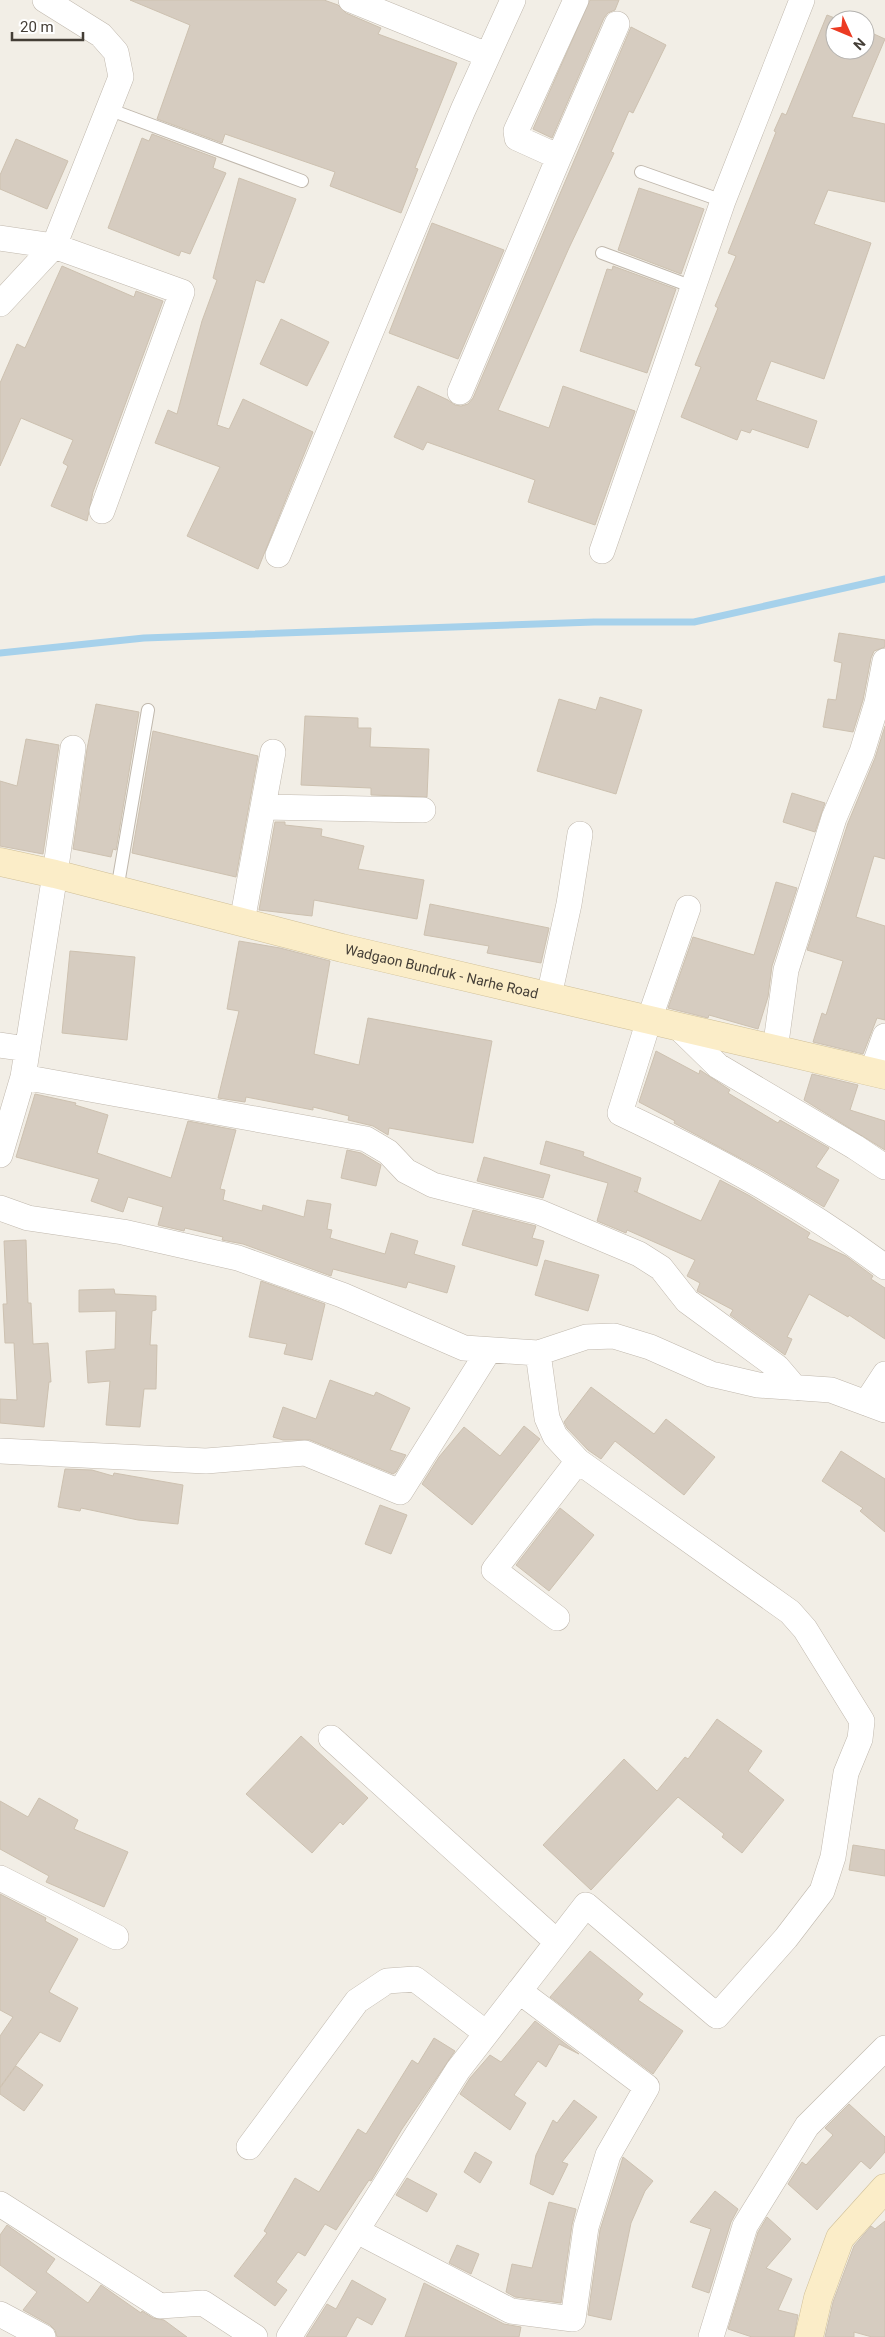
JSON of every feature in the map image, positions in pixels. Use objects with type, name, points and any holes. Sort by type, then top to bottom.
[{"type":"street","points":[[0,304],[54,246],[121,77],[116,52],[101,35],[44,0]]},
{"type":"street","points":[[351,0],[487,55]]},
{"type":"street","points":[[278,555],[487,55],[514,0]]},
{"type":"street","points":[[559,157],[517,138],[516,131],[576,0]]},
{"type":"street","points":[[602,551],[722,201],[802,0]]},
{"type":"street","points":[[460,392],[617,24]]},
{"type":"street","points":[[0,238],[54,246],[182,292],[102,511]]},
{"type":"street","points":[[775,1050],[786,970],[834,818],[862,752],[885,662]]},
{"type":"street","points":[[0,1155],[23,1077],[28,1049],[56,874],[72,748]]},
{"type":"street","points":[[242,922],[273,752]]},
{"type":"street","points":[[263,806],[423,810]]},
{"type":"street","points":[[548,996],[570,904],[580,834]]},
{"type":"street","name":"Wadgaon Bundruk - Narhe Road","points":[[0,862],[56,874],[242,922],[548,996],[878,1073]]},
{"type":"street","points":[[688,908],[649,1020],[620,1113],[731,1168],[813,1216],[885,1267]]},
{"type":"street","points":[[678,1027],[718,1066],[855,1146],[885,1166]]},
{"type":"street","points":[[878,1073],[885,1036]]},
{"type":"street","points":[[0,1045],[28,1049]]},
{"type":"street","points":[[23,1077],[366,1139],[388,1152],[406,1171],[433,1185],[539,1212],[639,1254],[661,1268],[687,1301],[777,1367],[795,1388]]},
{"type":"street","points":[[0,1208],[28,1218],[123,1232],[238,1258],[342,1295],[464,1348],[538,1354],[586,1337],[614,1336],[650,1347],[711,1374],[758,1385],[831,1390],[875,1406],[885,1374]]},
{"type":"street","points":[[2,1456],[206,1461],[305,1453],[400,1492],[489,1350]]},
{"type":"street","points":[[289,2337],[458,2070],[586,1905],[716,2016],[786,1938],[822,1891],[833,1857],[846,1773],[860,1739],[862,1721],[805,1629],[790,1612],[578,1461],[555,1436],[547,1418],[538,1354]]},
{"type":"street","points":[[557,1618],[494,1570],[578,1461]]},
{"type":"street","points":[[331,1738],[558,1942]]},
{"type":"street","points":[[0,1878],[116,1937]]},
{"type":"street","points":[[249,2146],[357,2001],[387,1981],[414,1979],[486,2033]]},
{"type":"street","points":[[357,2231],[511,2310],[573,2319],[586,2227],[608,2155],[647,2087],[519,1991]]},
{"type":"street","points":[[711,2337],[745,2226],[807,2126],[885,2048]]},
{"type":"street","points":[[809,2337],[818,2298],[840,2238],[885,2188]]},
{"type":"street","points":[[0,2204],[160,2306],[203,2303],[255,2337]]},
{"type":"street","points":[[0,2314],[30,2334]]},
{"type":"lane","points":[[108,109],[302,181]]},
{"type":"lane","points":[[642,172],[722,201]]},
{"type":"lane","points":[[602,253],[693,287]]},
{"type":"lane","points":[[117,890],[148,710]]},
{"type":"building","points":[[130,0],[324,0],[338,5],[346,13],[381,28],[378,34],[457,63],[415,168],[418,169],[401,213],[330,186],[335,172],[225,134],[222,143],[157,119],[190,25]]},
{"type":"building","points":[[590,0],[619,0],[615,10],[608,13],[604,18],[552,138],[533,129]]},
{"type":"building","points":[[825,20],[825,60],[875,60],[875,34],[885,39],[852,117],[885,124],[885,202],[828,190],[814,224],[871,243],[824,379],[771,361],[756,400],[817,421],[808,448],[752,429],[750,433],[741,430],[737,440],[681,417],[701,367],[695,365],[718,308],[715,306],[736,256],[728,253],[776,132],[774,131],[782,113],[786,115]]},
{"type":"building","points":[[631,27],[666,45],[633,113],[629,111],[611,152],[614,153],[569,248],[498,410],[549,428],[563,386],[635,411],[595,525],[528,502],[535,480],[427,442],[423,450],[394,437],[418,386],[455,405],[468,404],[473,398]]},
{"type":"building","points":[[152,134],[216,158],[213,168],[226,173],[190,254],[181,251],[179,256],[108,228],[142,138],[149,141]]},
{"type":"building","points":[[16,139],[68,161],[47,209],[0,189],[0,175]]},
{"type":"building","points":[[239,178],[296,199],[264,283],[256,280],[217,425],[229,429],[243,399],[313,432],[258,569],[187,536],[220,467],[155,443],[168,410],[177,414],[202,321],[217,280],[213,278]]},
{"type":"building","points":[[639,188],[704,209],[681,274],[618,250]]},
{"type":"building","points":[[432,223],[504,250],[458,359],[389,333]]},
{"type":"building","points":[[62,266],[134,297],[136,291],[163,301],[93,492],[87,521],[51,506],[68,466],[63,463],[73,440],[21,418],[0,466],[0,383],[17,344],[25,348]]},
{"type":"building","points":[[613,266],[676,289],[647,373],[580,351],[607,269],[612,270]]},
{"type":"building","points":[[281,319],[329,342],[307,386],[260,364]]},
{"type":"building","points":[[839,633],[885,640],[885,647],[874,651],[871,658],[863,700],[853,732],[823,727],[828,699],[836,700],[842,663],[834,661]]},
{"type":"building","points":[[600,697],[642,710],[616,794],[537,771],[559,699],[596,710]]},
{"type":"building","points":[[96,704],[139,712],[116,850],[113,849],[111,857],[73,849],[87,749]]},
{"type":"building","points":[[305,716],[358,718],[358,728],[371,728],[370,747],[429,749],[427,797],[371,795],[371,788],[301,785]]},
{"type":"building","points":[[885,726],[885,859],[874,856],[856,917],[885,926],[885,1020],[877,1018],[863,1054],[813,1042],[822,1013],[826,1015],[843,961],[807,950],[848,823],[875,758]]},
{"type":"building","points":[[153,731],[258,756],[236,877],[132,853]]},
{"type":"building","points":[[26,739],[59,745],[43,854],[0,846],[0,781],[17,786]]},
{"type":"building","points":[[792,793],[825,803],[815,832],[783,822]]},
{"type":"building","points":[[275,822],[322,829],[321,836],[364,846],[358,869],[424,880],[417,919],[314,900],[312,916],[259,910]]},
{"type":"building","points":[[776,882],[797,888],[772,966],[768,997],[758,1029],[709,1015],[708,1018],[668,1008],[693,937],[754,955]]},
{"type":"building","points":[[430,904],[549,928],[541,963],[487,953],[489,946],[424,935]]},
{"type":"building","points":[[239,941],[280,948],[330,961],[314,1054],[359,1065],[368,1018],[492,1041],[473,1143],[389,1128],[388,1135],[373,1126],[348,1120],[349,1116],[313,1107],[313,1110],[246,1097],[245,1102],[218,1098],[239,1011],[227,1009]]},
{"type":"building","points":[[70,951],[135,957],[127,1040],[62,1033]]},
{"type":"building","points":[[656,1051],[699,1074],[700,1070],[730,1090],[728,1093],[778,1123],[780,1120],[829,1148],[816,1167],[839,1180],[824,1207],[764,1171],[639,1102]]},
{"type":"building","points":[[812,1074],[858,1085],[850,1110],[885,1121],[885,1150],[804,1100]]},
{"type":"building","points":[[35,1094],[76,1103],[75,1105],[108,1115],[97,1153],[171,1178],[188,1121],[236,1130],[220,1189],[225,1190],[223,1200],[262,1211],[263,1205],[304,1217],[307,1200],[331,1204],[327,1229],[332,1230],[330,1238],[385,1254],[391,1233],[418,1241],[414,1254],[455,1266],[447,1293],[408,1282],[406,1288],[333,1269],[331,1276],[243,1244],[222,1240],[223,1237],[185,1228],[184,1231],[158,1225],[163,1207],[128,1197],[123,1212],[91,1201],[99,1179],[16,1157]]},
{"type":"building","points":[[546,1141],[584,1152],[583,1156],[641,1178],[637,1192],[634,1191],[701,1221],[720,1180],[750,1196],[810,1233],[807,1238],[846,1256],[873,1276],[871,1279],[885,1288],[885,1339],[849,1315],[848,1317],[809,1294],[787,1337],[792,1339],[785,1355],[730,1315],[733,1310],[697,1291],[700,1283],[687,1276],[695,1260],[627,1230],[626,1233],[597,1221],[608,1183],[540,1164]]},
{"type":"building","points":[[347,1150],[361,1153],[381,1165],[376,1186],[341,1178]]},
{"type":"building","points":[[484,1157],[550,1175],[543,1198],[477,1181]]},
{"type":"building","points":[[473,1210],[536,1226],[532,1238],[544,1241],[537,1266],[462,1245]]},
{"type":"building","points":[[26,1240],[28,1303],[31,1303],[33,1344],[48,1343],[51,1382],[49,1382],[44,1427],[0,1423],[0,1399],[17,1400],[14,1343],[5,1343],[3,1304],[7,1304],[4,1241]]},
{"type":"building","points":[[545,1260],[599,1275],[588,1311],[535,1295]]},
{"type":"building","points":[[261,1281],[325,1304],[312,1360],[284,1354],[287,1344],[249,1337]]},
{"type":"building","points":[[114,1289],[115,1294],[156,1296],[156,1310],[152,1311],[150,1345],[157,1345],[156,1389],[144,1389],[140,1427],[106,1425],[110,1381],[88,1383],[86,1351],[115,1349],[116,1311],[79,1312],[79,1290]]},
{"type":"building","points":[[330,1380],[374,1396],[376,1392],[410,1408],[390,1450],[406,1455],[396,1472],[393,1474],[310,1440],[283,1440],[273,1437],[283,1407],[316,1419]]},
{"type":"building","points":[[591,1387],[654,1434],[666,1419],[715,1457],[684,1495],[615,1441],[601,1459],[588,1450],[567,1428],[564,1422]]},
{"type":"building","points":[[524,1426],[540,1439],[472,1525],[422,1484],[439,1457],[464,1427],[500,1456]]},
{"type":"building","points":[[841,1451],[885,1479],[885,1532],[860,1511],[863,1508],[822,1481]]},
{"type":"building","points":[[65,1469],[92,1470],[113,1476],[114,1473],[183,1485],[178,1524],[138,1520],[81,1508],[80,1511],[58,1507]]},
{"type":"building","points":[[380,1505],[407,1515],[391,1554],[365,1544]]},
{"type":"building","points":[[560,1508],[594,1535],[549,1591],[516,1565]]},
{"type":"building","points":[[717,1719],[762,1751],[748,1771],[784,1800],[742,1853],[722,1837],[724,1834],[678,1797],[591,1890],[543,1845],[624,1759],[657,1791],[685,1757],[688,1759]]},
{"type":"building","points":[[301,1736],[368,1798],[343,1825],[340,1822],[312,1853],[246,1794]]},
{"type":"building","points":[[39,1798],[78,1820],[74,1829],[128,1852],[104,1907],[46,1882],[49,1876],[0,1849],[0,1801],[28,1817]]},
{"type":"building","points":[[853,1845],[885,1850],[885,1876],[849,1870]]},
{"type":"building","points":[[0,1894],[46,1918],[45,1921],[78,1939],[49,1992],[78,2008],[60,2042],[40,2032],[0,2087],[0,2036],[13,2017],[0,2010]]},
{"type":"building","points":[[590,1951],[643,1994],[638,2000],[683,2031],[653,2074],[550,1997]]},
{"type":"building","points":[[535,2021],[579,2054],[559,2044],[546,2067],[538,2061],[514,2095],[526,2103],[510,2130],[460,2094],[470,2078],[490,2055],[501,2062]]},
{"type":"building","points":[[434,2038],[455,2051],[402,2129],[371,2181],[369,2180],[336,2230],[325,2224],[305,2256],[298,2252],[276,2282],[287,2290],[275,2306],[234,2276],[267,2233],[264,2231],[295,2178],[319,2192],[358,2129],[366,2134],[412,2060],[418,2064]]},
{"type":"building","points":[[16,2066],[43,2085],[24,2111],[0,2094],[0,2088]]},
{"type":"building","points":[[574,2100],[597,2117],[562,2162],[568,2164],[553,2195],[530,2184],[536,2155],[553,2120],[557,2123]]},
{"type":"building","points":[[849,2104],[885,2137],[885,2152],[870,2169],[861,2161],[817,2210],[788,2184],[802,2162],[806,2165],[833,2135],[825,2128]]},
{"type":"building","points":[[475,2152],[492,2162],[480,2183],[464,2172]]},
{"type":"building","points":[[623,2157],[653,2181],[645,2191],[631,2223],[611,2320],[588,2315],[600,2230]]},
{"type":"building","points":[[407,2178],[437,2194],[427,2212],[396,2195]]},
{"type":"building","points":[[715,2191],[738,2209],[731,2222],[709,2293],[692,2287],[711,2229],[690,2222]]},
{"type":"building","points":[[549,2202],[576,2209],[561,2303],[515,2297],[506,2292],[512,2264],[532,2268]]},
{"type":"building","points":[[767,2217],[791,2239],[766,2268],[792,2279],[778,2310],[798,2315],[794,2337],[752,2337],[728,2329],[758,2232]]},
{"type":"building","points":[[885,2221],[885,2337],[872,2337],[854,2332],[854,2337],[825,2337],[833,2302],[854,2246],[871,2226],[875,2229]]},
{"type":"building","points":[[7,2225],[55,2259],[46,2272],[88,2303],[101,2285],[141,2313],[142,2311],[153,2318],[164,2320],[187,2337],[57,2337],[55,2330],[50,2325],[23,2310],[37,2292],[0,2265],[0,2235]]},
{"type":"building","points":[[457,2245],[479,2254],[471,2274],[449,2263]]},
{"type":"building","points":[[352,2280],[386,2299],[372,2325],[357,2317],[346,2337],[306,2337],[327,2304],[336,2309]]},
{"type":"building","points":[[424,2283],[504,2324],[521,2327],[519,2337],[405,2337]]},
{"type":"waterway","points":[[0,653],[144,638],[594,622],[694,622],[885,579]]}]
